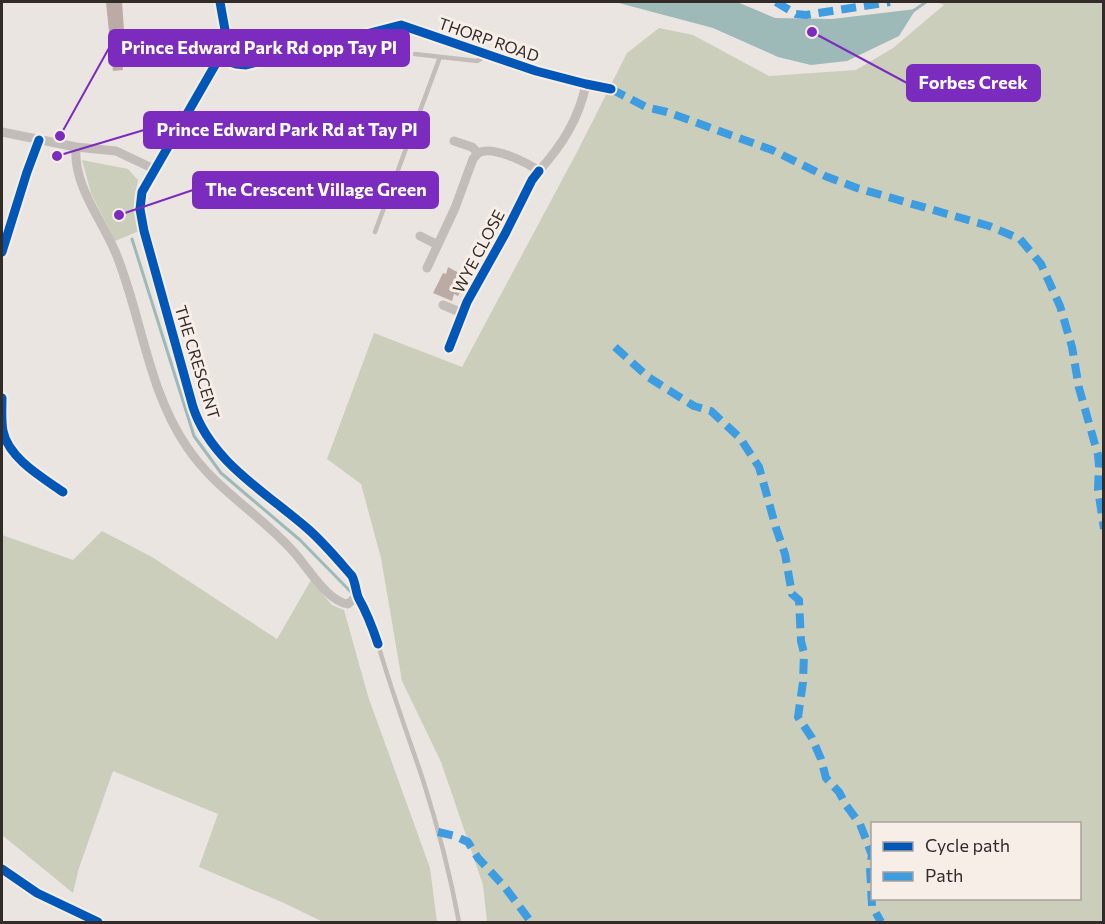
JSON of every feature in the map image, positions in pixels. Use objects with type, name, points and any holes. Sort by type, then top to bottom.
[{"type":"street","points":[[2,132],[39,141],[116,151],[154,169],[220,59],[225,30],[220,2]]},
{"type":"street","name":"THORP ROAD","points":[[220,59],[246,65],[401,25],[536,71],[611,88]]},
{"type":"street","name":"WYE CLOSE","points":[[449,348],[462,313],[526,191],[538,171],[558,148],[573,125],[583,101],[586,84]]},
{"type":"street","points":[[2,252],[3,239],[39,141]]},
{"type":"street","points":[[454,141],[472,147],[478,153]]},
{"type":"street","points":[[76,147],[75,162],[85,191],[117,255],[154,380],[186,446],[196,460],[223,487],[290,547],[330,596],[340,603],[348,604],[357,596]]},
{"type":"street","points":[[426,268],[478,153],[487,150],[518,159],[538,171]]},
{"type":"street","name":"THE CRESCENT","points":[[154,169],[142,192],[140,209],[201,428],[233,466],[260,491],[311,531],[352,576],[357,584],[357,596],[363,604],[378,644]]},
{"type":"street","points":[[420,236],[438,245]]},
{"type":"street","name":"WYE CLOSE","points":[[443,305],[462,313]]},
{"type":"street","points":[[2,398],[3,434],[12,449],[31,470],[63,492]]},
{"type":"street","points":[[2,869],[37,893],[85,920],[98,922]]},
{"type":"lane","points":[[415,54],[477,61],[485,53]]},
{"type":"lane","points":[[375,232],[440,57]]},
{"type":"lane","points":[[378,644],[446,859],[459,922]]},
{"type":"green space","points":[[936,2],[1103,2],[1103,922],[487,922],[483,885],[441,762],[402,681],[381,558],[361,484],[327,459],[374,333],[462,367],[627,53],[659,28],[693,35],[769,76],[856,70],[893,48],[944,5]]},
{"type":"green space","points":[[82,160],[128,169],[138,180],[134,200],[139,231],[115,241],[91,193]]},
{"type":"green space","points":[[102,531],[152,557],[277,639],[311,580],[332,605],[344,610],[368,696],[430,868],[437,922],[323,922],[199,867],[218,814],[113,771],[79,868],[73,893],[2,835],[2,535],[73,560]]},
{"type":"water","points":[[615,2],[737,2],[775,18],[832,19],[916,9],[899,36],[847,61],[811,65],[778,57],[713,28]]},
{"type":"building","points":[[106,2],[122,2],[125,45],[121,45],[123,70],[113,71]]},
{"type":"building","points":[[448,267],[468,278],[458,296],[454,294],[452,301],[433,293]]},
{"type":"waterway","points":[[913,11],[926,2]]},
{"type":"waterway","points":[[132,239],[194,436],[221,473],[300,540],[351,592]]},
{"type":"marked path","points":[[776,2],[796,14],[806,15],[890,2]]},
{"type":"marked path","points":[[611,89],[646,107],[667,112],[772,150],[825,176],[857,188],[989,226],[1020,239],[1041,264],[1060,306],[1072,347],[1079,388],[1098,455],[1098,489],[1104,529]]},
{"type":"marked path","points":[[615,347],[648,377],[694,406],[711,411],[740,438],[759,467],[785,554],[792,594],[799,600],[801,641],[804,653],[798,717],[812,738],[826,778],[839,792],[860,824],[871,852]]},
{"type":"marked path","points":[[438,832],[468,842],[478,858],[504,886],[531,922]]},
{"type":"marked path","points":[[871,861],[871,886]]},
{"type":"marked path","points":[[872,900],[872,906],[881,922]]},
{"type":"cycle path","points":[[220,2],[225,30],[222,53],[142,192],[140,209],[144,231],[193,407],[201,427],[226,460],[314,534],[352,576],[358,597],[378,644]]},
{"type":"cycle path","points":[[220,59],[246,65],[401,25],[536,71],[611,89]]},
{"type":"cycle path","points":[[2,252],[39,140]]},
{"type":"cycle path","points":[[449,348],[467,302],[539,171]]},
{"type":"cycle path","points":[[2,398],[3,431],[6,441],[27,466],[63,492]]},
{"type":"cycle path","points":[[2,869],[37,893],[98,922]]},
{"type":"place","name":"Forbes Creek","points":[[812,32]]},
{"type":"place","name":"Prince Edward Park Rd opp Tay Pl","points":[[60,136]]},
{"type":"place","name":"Prince Edward Park Rd at Tay Pl","points":[[57,156]]},
{"type":"place","name":"The Crescent Village Green","points":[[119,215]]}]
